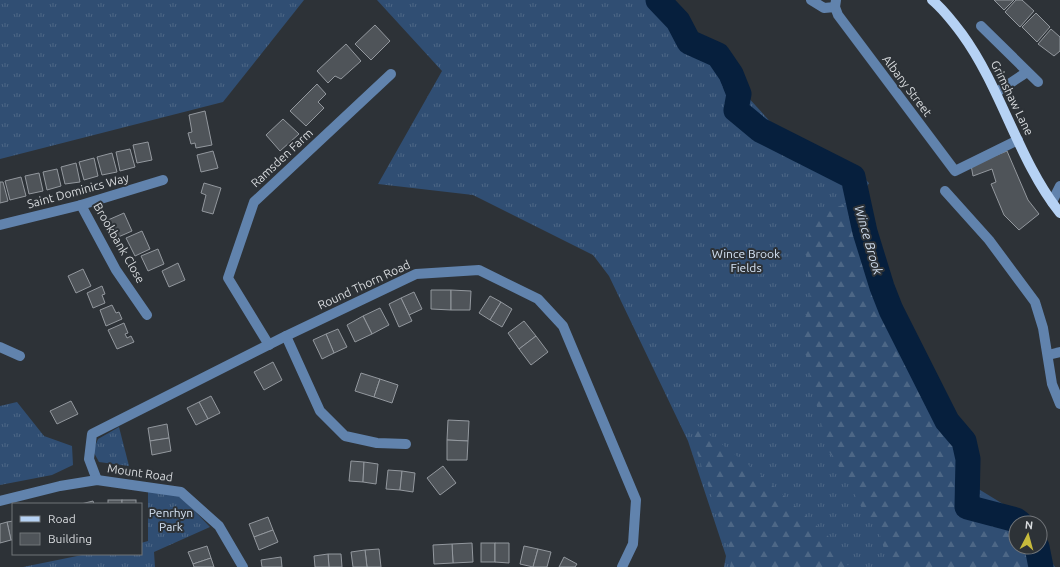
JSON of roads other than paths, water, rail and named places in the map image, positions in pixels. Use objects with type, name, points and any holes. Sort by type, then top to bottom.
[{"type":"main road","name":"Grimshaw Lane","points":[[936,1],[974,51],[997,92],[1018,140],[1052,202],[1060,213]]},
{"type":"street","points":[[811,0],[824,8],[836,7]]},
{"type":"street","name":"Albany Street","points":[[836,7],[955,172],[1018,140]]},
{"type":"street","points":[[981,26],[1038,82]]},
{"type":"street","points":[[997,92],[1027,72]]},
{"type":"street","name":"Ramsden Farm","points":[[269,345],[228,278],[254,202],[391,74]]},
{"type":"street","name":"Saint Dominics Way","points":[[0,225],[82,205],[163,180]]},
{"type":"street","points":[[1052,202],[1060,186]]},
{"type":"street","points":[[945,191],[989,240],[1035,302],[1043,328],[1052,384],[1060,404]]},
{"type":"street","name":"Brookbank Close","points":[[82,205],[116,270],[147,315]]},
{"type":"street","name":"Round Thorn Road","points":[[97,480],[89,459],[92,434],[286,336],[416,274],[479,270],[538,299],[563,326],[636,500],[633,544],[622,567]]},
{"type":"street","points":[[286,336],[320,411],[345,436],[377,443],[406,444]]},
{"type":"street","points":[[0,347],[20,356]]},
{"type":"street","points":[[1048,355],[1060,352]]},
{"type":"street","name":"Mount Road","points":[[0,501],[60,486],[97,480],[182,492],[219,526],[243,567]]},
{"type":"waterway","name":"Wince Brook","points":[[658,0],[678,21],[689,42],[718,55],[731,74],[739,94],[736,110],[760,130],[853,177],[865,232],[882,287],[891,310],[947,421],[964,441],[968,459],[967,507],[1008,518]]},
{"type":"waterway","name":"Wince Brook","points":[[1039,555],[1041,567]]},
{"type":"park label","name":"Wince Brook Fields","points":[[746,261]]},
{"type":"park label","name":"Penrhyn Park","points":[[171,520]]}]
